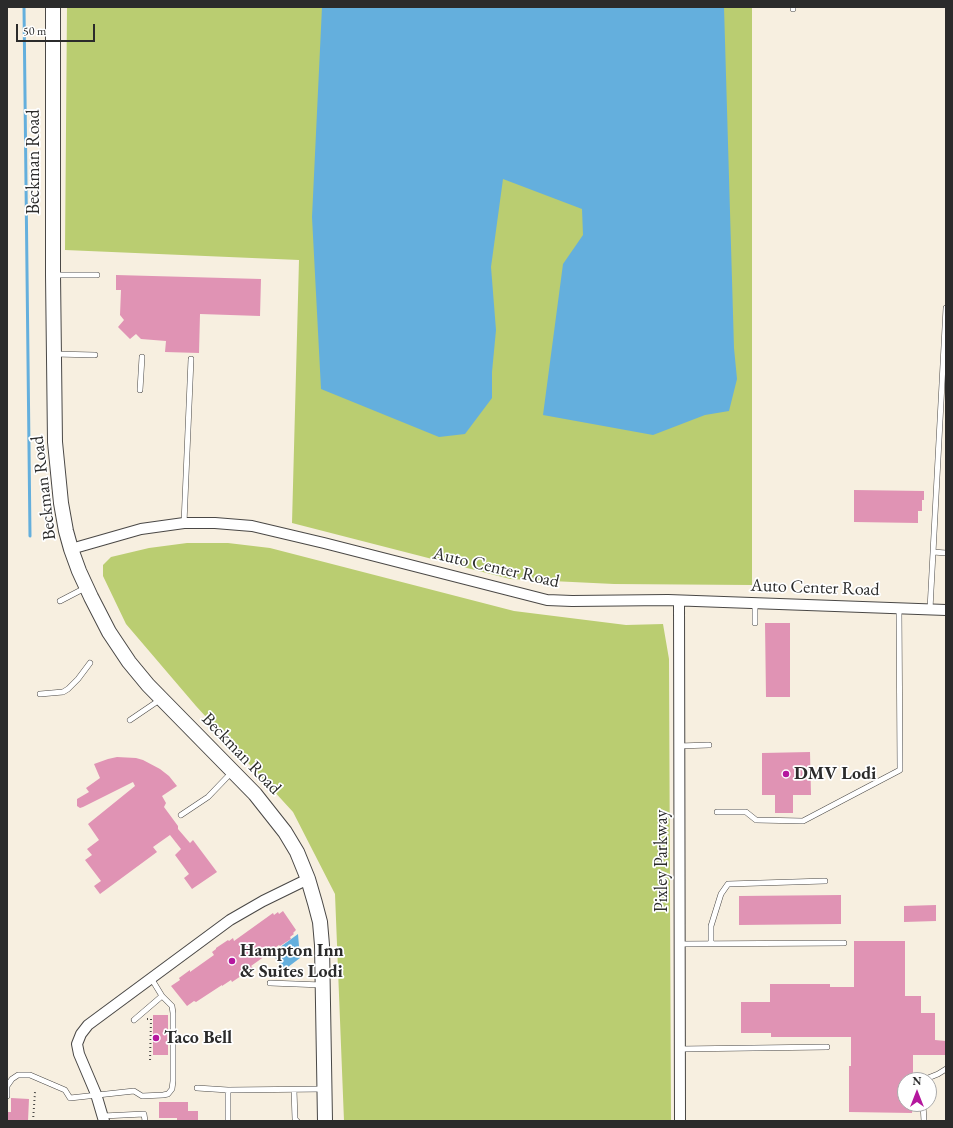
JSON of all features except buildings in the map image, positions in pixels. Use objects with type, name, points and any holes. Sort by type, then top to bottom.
[{"type":"street","name":"Beckman Road","points":[[53,7],[53,275],[56,442],[58,477],[66,532],[86,588],[108,632],[129,662],[148,685],[255,794],[285,832],[297,852],[308,879],[320,922],[324,985],[325,1121]]},
{"type":"street","name":"Auto Center Road","points":[[71,549],[141,529],[184,523],[215,523],[252,526],[547,600],[679,600],[946,610]]},
{"type":"street","name":"Pixley Parkway","points":[[679,600],[680,1121]]},
{"type":"street","points":[[104,1119],[96,1094],[79,1054],[77,1044],[80,1034],[88,1025],[230,920],[262,901],[308,879]]},
{"type":"lane","points":[[53,275],[97,275]]},
{"type":"lane","points":[[930,609],[946,308]]},
{"type":"lane","points":[[54,354],[95,355]]},
{"type":"lane","points":[[140,390],[142,357]]},
{"type":"lane","points":[[184,523],[191,359]]},
{"type":"lane","points":[[933,552],[946,553]]},
{"type":"lane","points":[[60,601],[86,588]]},
{"type":"lane","points":[[754,603],[755,623]]},
{"type":"lane","points":[[717,812],[746,812],[756,820],[803,820],[900,770],[899,608]]},
{"type":"lane","points":[[40,694],[63,692],[68,689],[90,663]]},
{"type":"lane","points":[[130,720],[161,698]]},
{"type":"lane","points":[[679,746],[710,746]]},
{"type":"lane","points":[[181,815],[208,797],[233,771]]},
{"type":"lane","points":[[711,944],[711,926],[721,894],[728,884],[825,881]]},
{"type":"lane","points":[[680,944],[844,944]]},
{"type":"lane","points":[[7,1096],[8,1086],[12,1079],[18,1075],[30,1075],[65,1090],[70,1098],[134,1091],[142,1096],[163,1096],[168,1094],[172,1089],[173,1081],[172,1006],[162,996],[151,978]]},
{"type":"lane","points":[[270,983],[324,985]]},
{"type":"lane","points":[[134,1020],[162,996]]},
{"type":"lane","points":[[680,1049],[827,1047]]},
{"type":"lane","points":[[937,1074],[946,1069]]},
{"type":"lane","points":[[197,1088],[228,1090],[324,1089]]},
{"type":"lane","points":[[228,1090],[228,1121]]},
{"type":"lane","points":[[294,1090],[296,1120]]},
{"type":"lane","points":[[104,1119],[144,1114],[145,1121]]},
{"type":"path","points":[[141,1014],[146,1019],[151,1019],[150,1062]]},
{"type":"path","points":[[33,1121],[35,1092]]},
{"type":"green space","points":[[67,7],[752,7],[752,585],[614,584],[510,579],[292,523],[299,260],[65,250]]},
{"type":"green space","points":[[187,543],[228,543],[270,548],[514,611],[626,625],[663,624],[669,659],[671,1121],[344,1121],[335,894],[293,812],[196,706],[126,624],[103,576],[103,565],[111,557],[149,548]]},
{"type":"water","points":[[322,7],[724,7],[734,348],[737,379],[729,411],[705,415],[653,435],[543,415],[563,264],[583,235],[582,209],[503,179],[491,267],[496,330],[492,372],[492,398],[465,434],[439,437],[321,389],[312,217]]},
{"type":"water","points":[[298,934],[300,958],[284,970],[272,953]]},
{"type":"waterway","points":[[24,7],[30,536]]},
{"type":"place","name":"DMV Lodi","points":[[786,774]]},
{"type":"place","name":"Hampton Inn & Suites Lodi","points":[[232,961]]},
{"type":"place","name":"Taco Bell","points":[[156,1038]]}]
